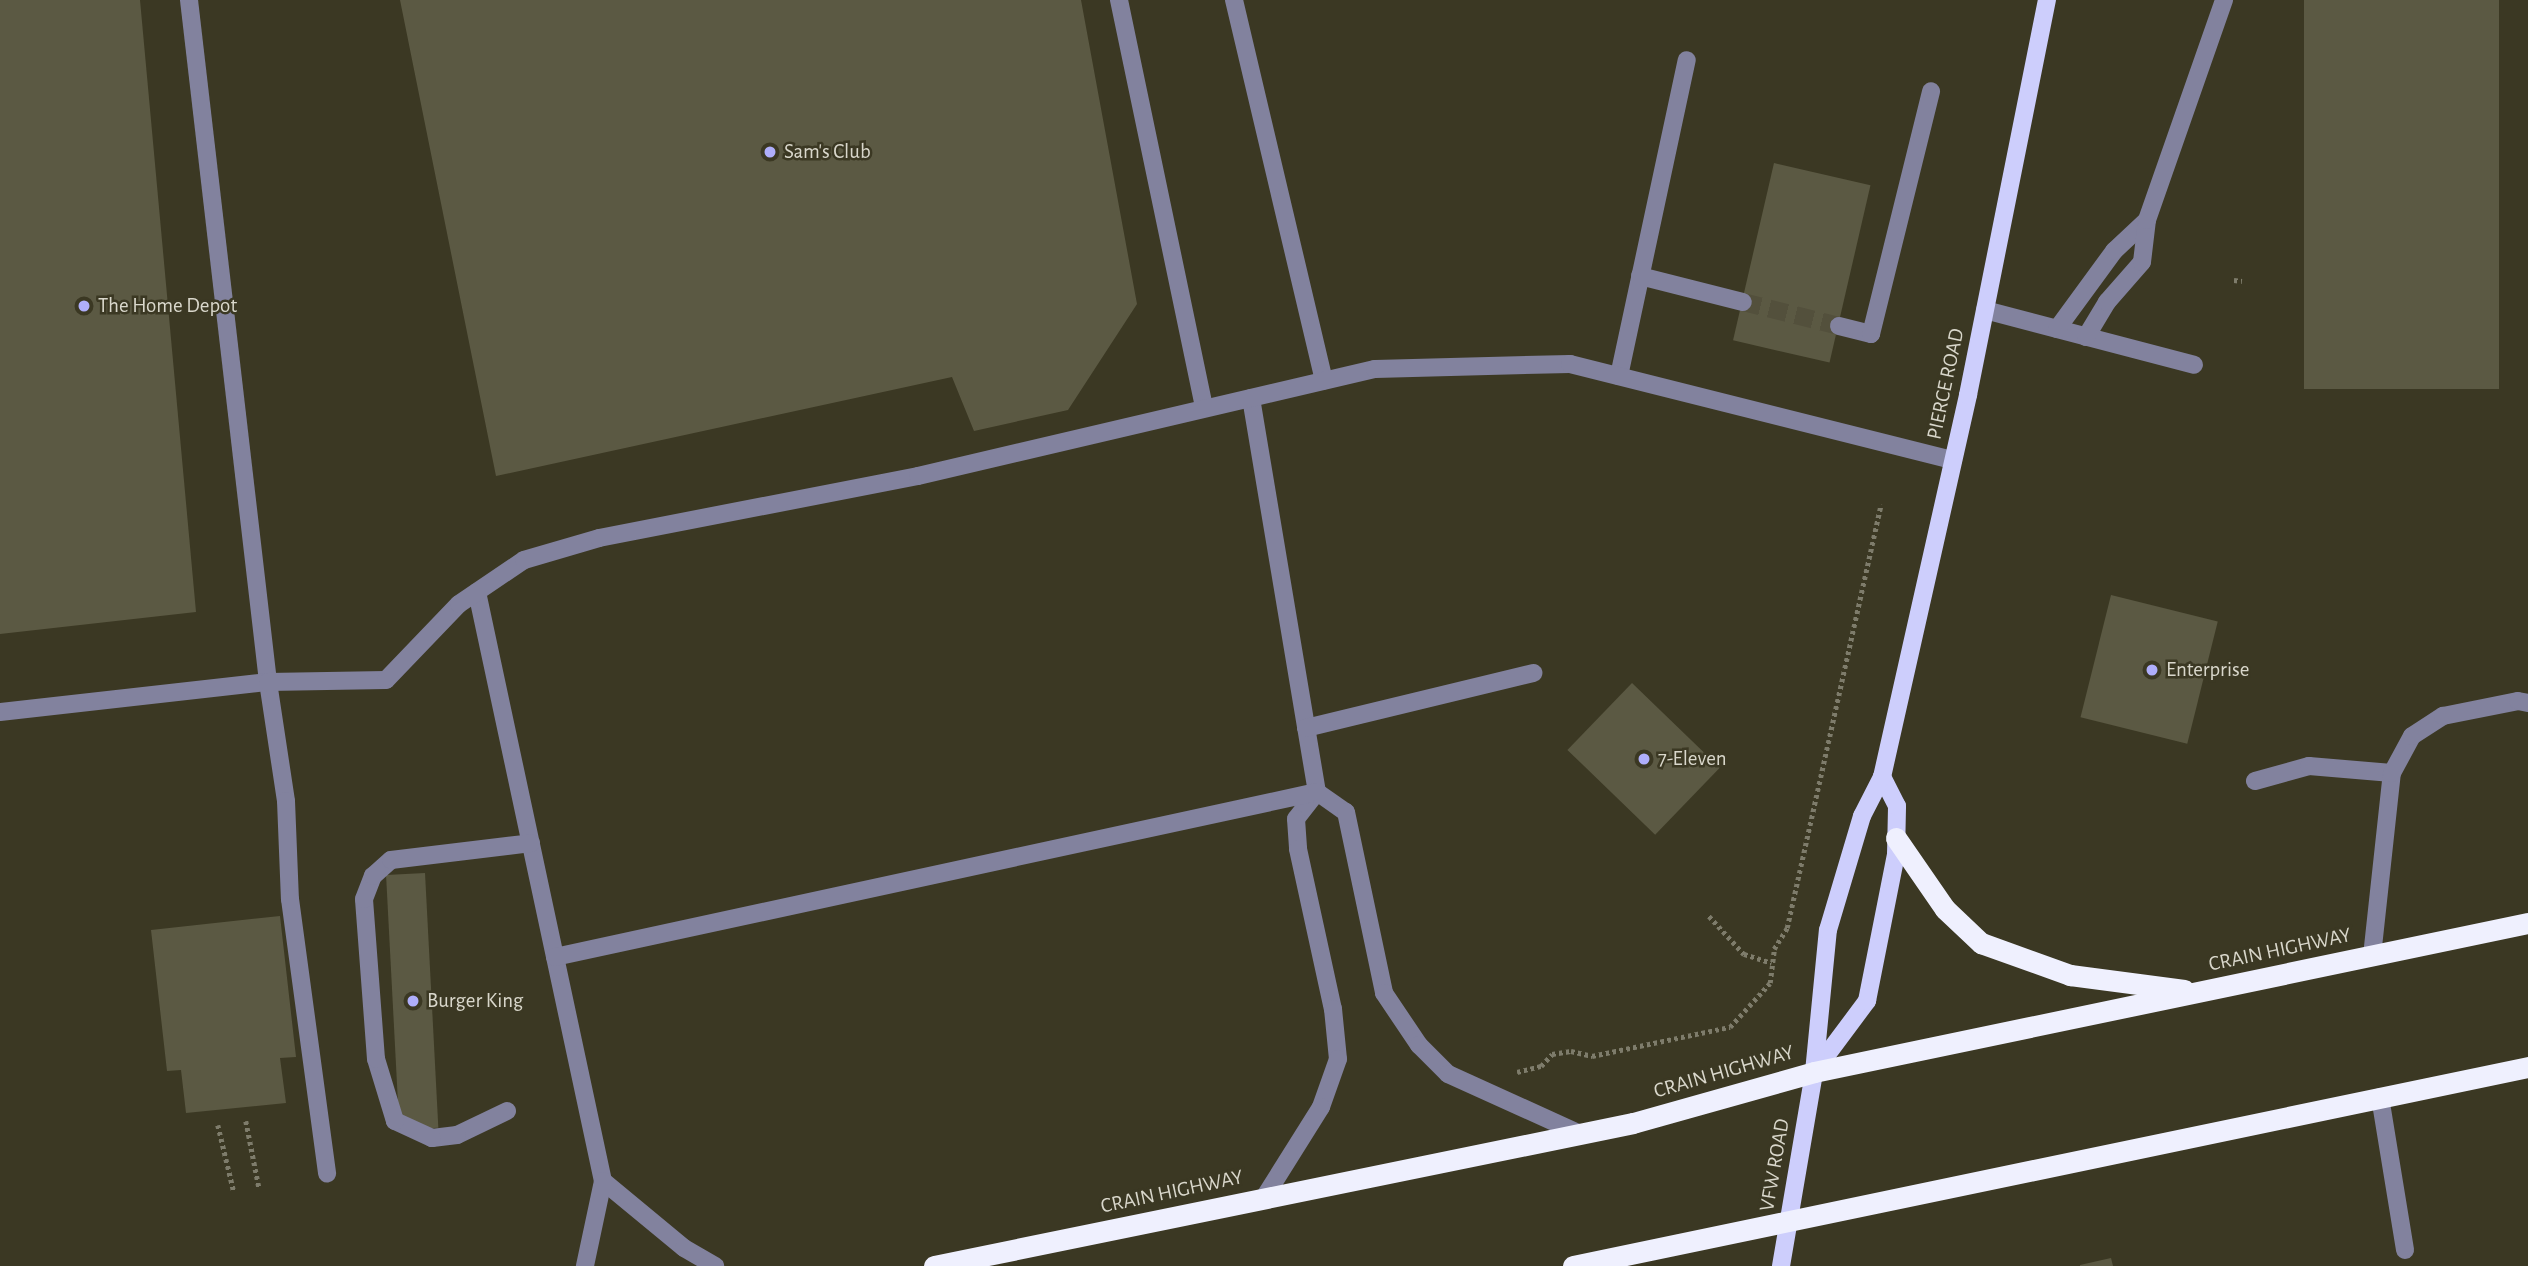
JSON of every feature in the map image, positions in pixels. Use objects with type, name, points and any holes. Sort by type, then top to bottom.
[{"type":"highway","points":[[1896,838],[1945,909],[1981,943],[2070,975],[2200,992]]},
{"type":"highway","name":"CRAIN HIGHWAY","points":[[934,1266],[1580,1134],[1814,1072],[2528,923]]},
{"type":"highway","points":[[1573,1266],[2528,1067]]},
{"type":"main road","name":"PIERCE ROAD","points":[[1814,1072],[1828,930],[1862,816],[1882,777],[1985,310],[2047,0]]},
{"type":"main road","points":[[1814,1072],[1867,1001],[1896,838],[1897,806],[1882,777]]},
{"type":"main road","name":"VFW ROAD","points":[[1781,1266],[1814,1072]]},
{"type":"street","points":[[189,0],[268,682],[286,801],[290,899],[327,1174]]},
{"type":"street","points":[[1119,0],[1204,406]]},
{"type":"street","points":[[1234,0],[1324,381]]},
{"type":"street","points":[[2086,337],[2107,302],[2142,262],[2147,220],[2224,0]]},
{"type":"street","points":[[1619,376],[1686,60]]},
{"type":"street","points":[[1839,327],[1871,334],[1931,91]]},
{"type":"street","points":[[2057,329],[2114,251],[2147,220]]},
{"type":"street","points":[[1640,276],[1743,302]]},
{"type":"street","points":[[1985,310],[2194,365]]},
{"type":"street","points":[[0,712],[268,682],[387,680],[459,604],[524,560],[590,540],[918,476],[1204,406],[1251,398],[1375,369],[1495,363],[1570,364],[1953,460]]},
{"type":"street","points":[[1251,398],[1317,792],[1346,812],[1384,993],[1419,1045],[1448,1074],[1580,1134]]},
{"type":"street","points":[[477,592],[603,1181],[585,1266]]},
{"type":"street","points":[[1306,728],[1534,673]]},
{"type":"street","points":[[2372,956],[2392,773],[2412,736],[2443,716],[2518,701],[2528,704]]},
{"type":"street","points":[[2255,781],[2309,765],[2392,773]]},
{"type":"street","points":[[555,957],[1317,792]]},
{"type":"street","points":[[1264,1198],[1321,1107],[1338,1059],[1333,1009],[1296,819],[1317,792]]},
{"type":"street","points":[[507,1111],[457,1135],[432,1139],[411,1132],[395,1121],[376,1059],[364,899],[373,876],[391,860],[531,843]]},
{"type":"street","points":[[2381,1097],[2405,1250]]},
{"type":"street","points":[[603,1181],[684,1248],[715,1266]]},
{"type":"path","points":[[2234,280],[2242,281]]},
{"type":"path","points":[[1468,1083],[1541,1066],[1552,1054],[1570,1051],[1592,1056],[1730,1027],[1770,983],[1774,949],[1787,928],[1881,504]]},
{"type":"path","points":[[1709,916],[1744,954],[1772,963]]},
{"type":"path","points":[[246,1121],[259,1188]]},
{"type":"path","points":[[218,1125],[234,1192]]},
{"type":"building","name":"The Home Depot","points":[[0,0],[140,0],[196,612],[0,634]]},
{"type":"building","name":"Sam's Club","points":[[400,0],[1081,0],[1137,304],[1068,410],[974,431],[952,377],[496,476]]},
{"type":"building","points":[[2304,0],[2499,0],[2499,389],[2304,389]]},
{"type":"building","points":[[1774,163],[1870,185],[1830,363],[1733,340]]},
{"type":"building","name":"Enterprise","points":[[2111,595],[2218,622],[2187,744],[2081,717]]},
{"type":"building","name":"7-Eleven","points":[[1632,683],[1720,768],[1655,835],[1567,750]]},
{"type":"building","name":"Burger King","points":[[425,873],[438,1128],[399,1130],[386,875]]},
{"type":"building","points":[[280,916],[296,1057],[280,1058],[286,1103],[186,1113],[181,1070],[167,1071],[151,930]]},
{"type":"building","points":[[2111,1258],[2113,1266],[2080,1266],[2080,1265]]},
{"type":"tunnel","points":[[1743,302],[1839,326]]},
{"type":"place","name":"Sam's Club","points":[[770,152]]},
{"type":"place","name":"The Home Depot","points":[[84,306]]},
{"type":"place","name":"Enterprise","points":[[2152,670]]},
{"type":"place","name":"7-Eleven","points":[[1644,759]]},
{"type":"place","name":"Burger King","points":[[413,1001]]}]
